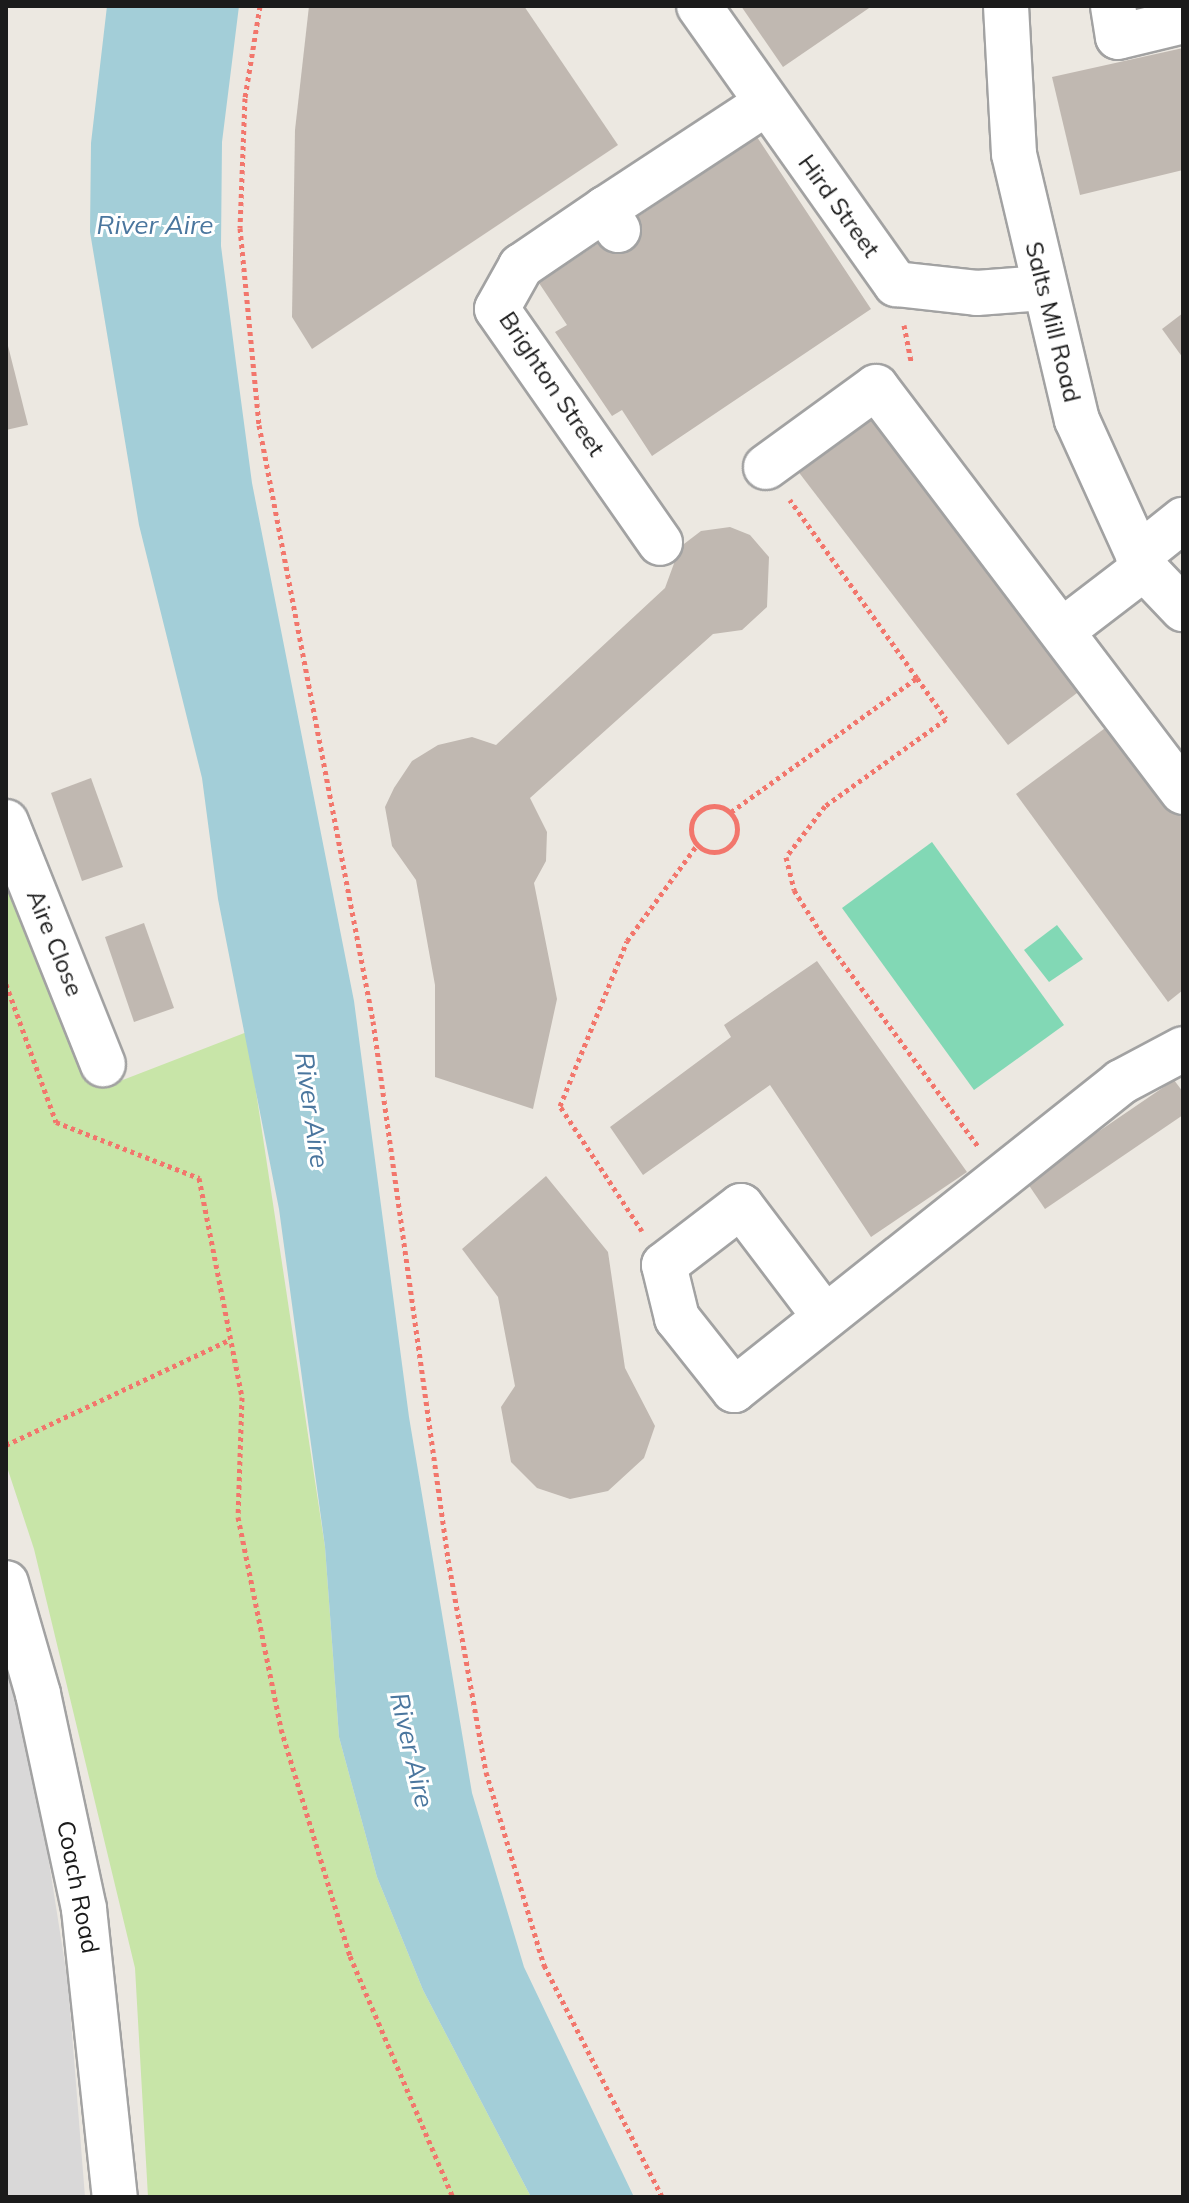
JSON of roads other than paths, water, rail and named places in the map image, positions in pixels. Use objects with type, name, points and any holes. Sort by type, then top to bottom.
[{"type":"street","name":"Hird Street","points":[[699,6],[765,104],[896,284],[977,293],[1043,288]]},
{"type":"street","name":"Salts Mill Road","points":[[1006,6],[1014,154],[1043,288],[1077,420],[1141,562],[1183,609]]},
{"type":"street","points":[[1113,6],[1118,37],[1183,21]]},
{"type":"street","name":"Brighton Street","points":[[660,543],[497,309],[521,266],[612,219],[765,104]]},
{"type":"street","points":[[766,467],[876,387],[1183,792]]},
{"type":"street","points":[[1063,630],[1141,562],[1183,520]]},
{"type":"street","name":"Aire Close","points":[[6,822],[103,1064]]},
{"type":"street","points":[[825,1317],[741,1206],[664,1265],[677,1318],[734,1390],[1121,1082],[1183,1049]]},
{"type":"street","name":"Coach Road","points":[[6,1583],[38,1694],[84,1909],[115,2197]]},
{"type":"water","name":"River Aire","points":[[107,6],[239,6],[222,142],[221,246],[236,363],[252,483],[354,1001],[409,1417],[472,1793],[524,1967],[634,2197],[531,2197],[423,1990],[377,1877],[339,1737],[325,1547],[279,1209],[218,899],[202,778],[139,525],[90,232],[91,143]]}]
